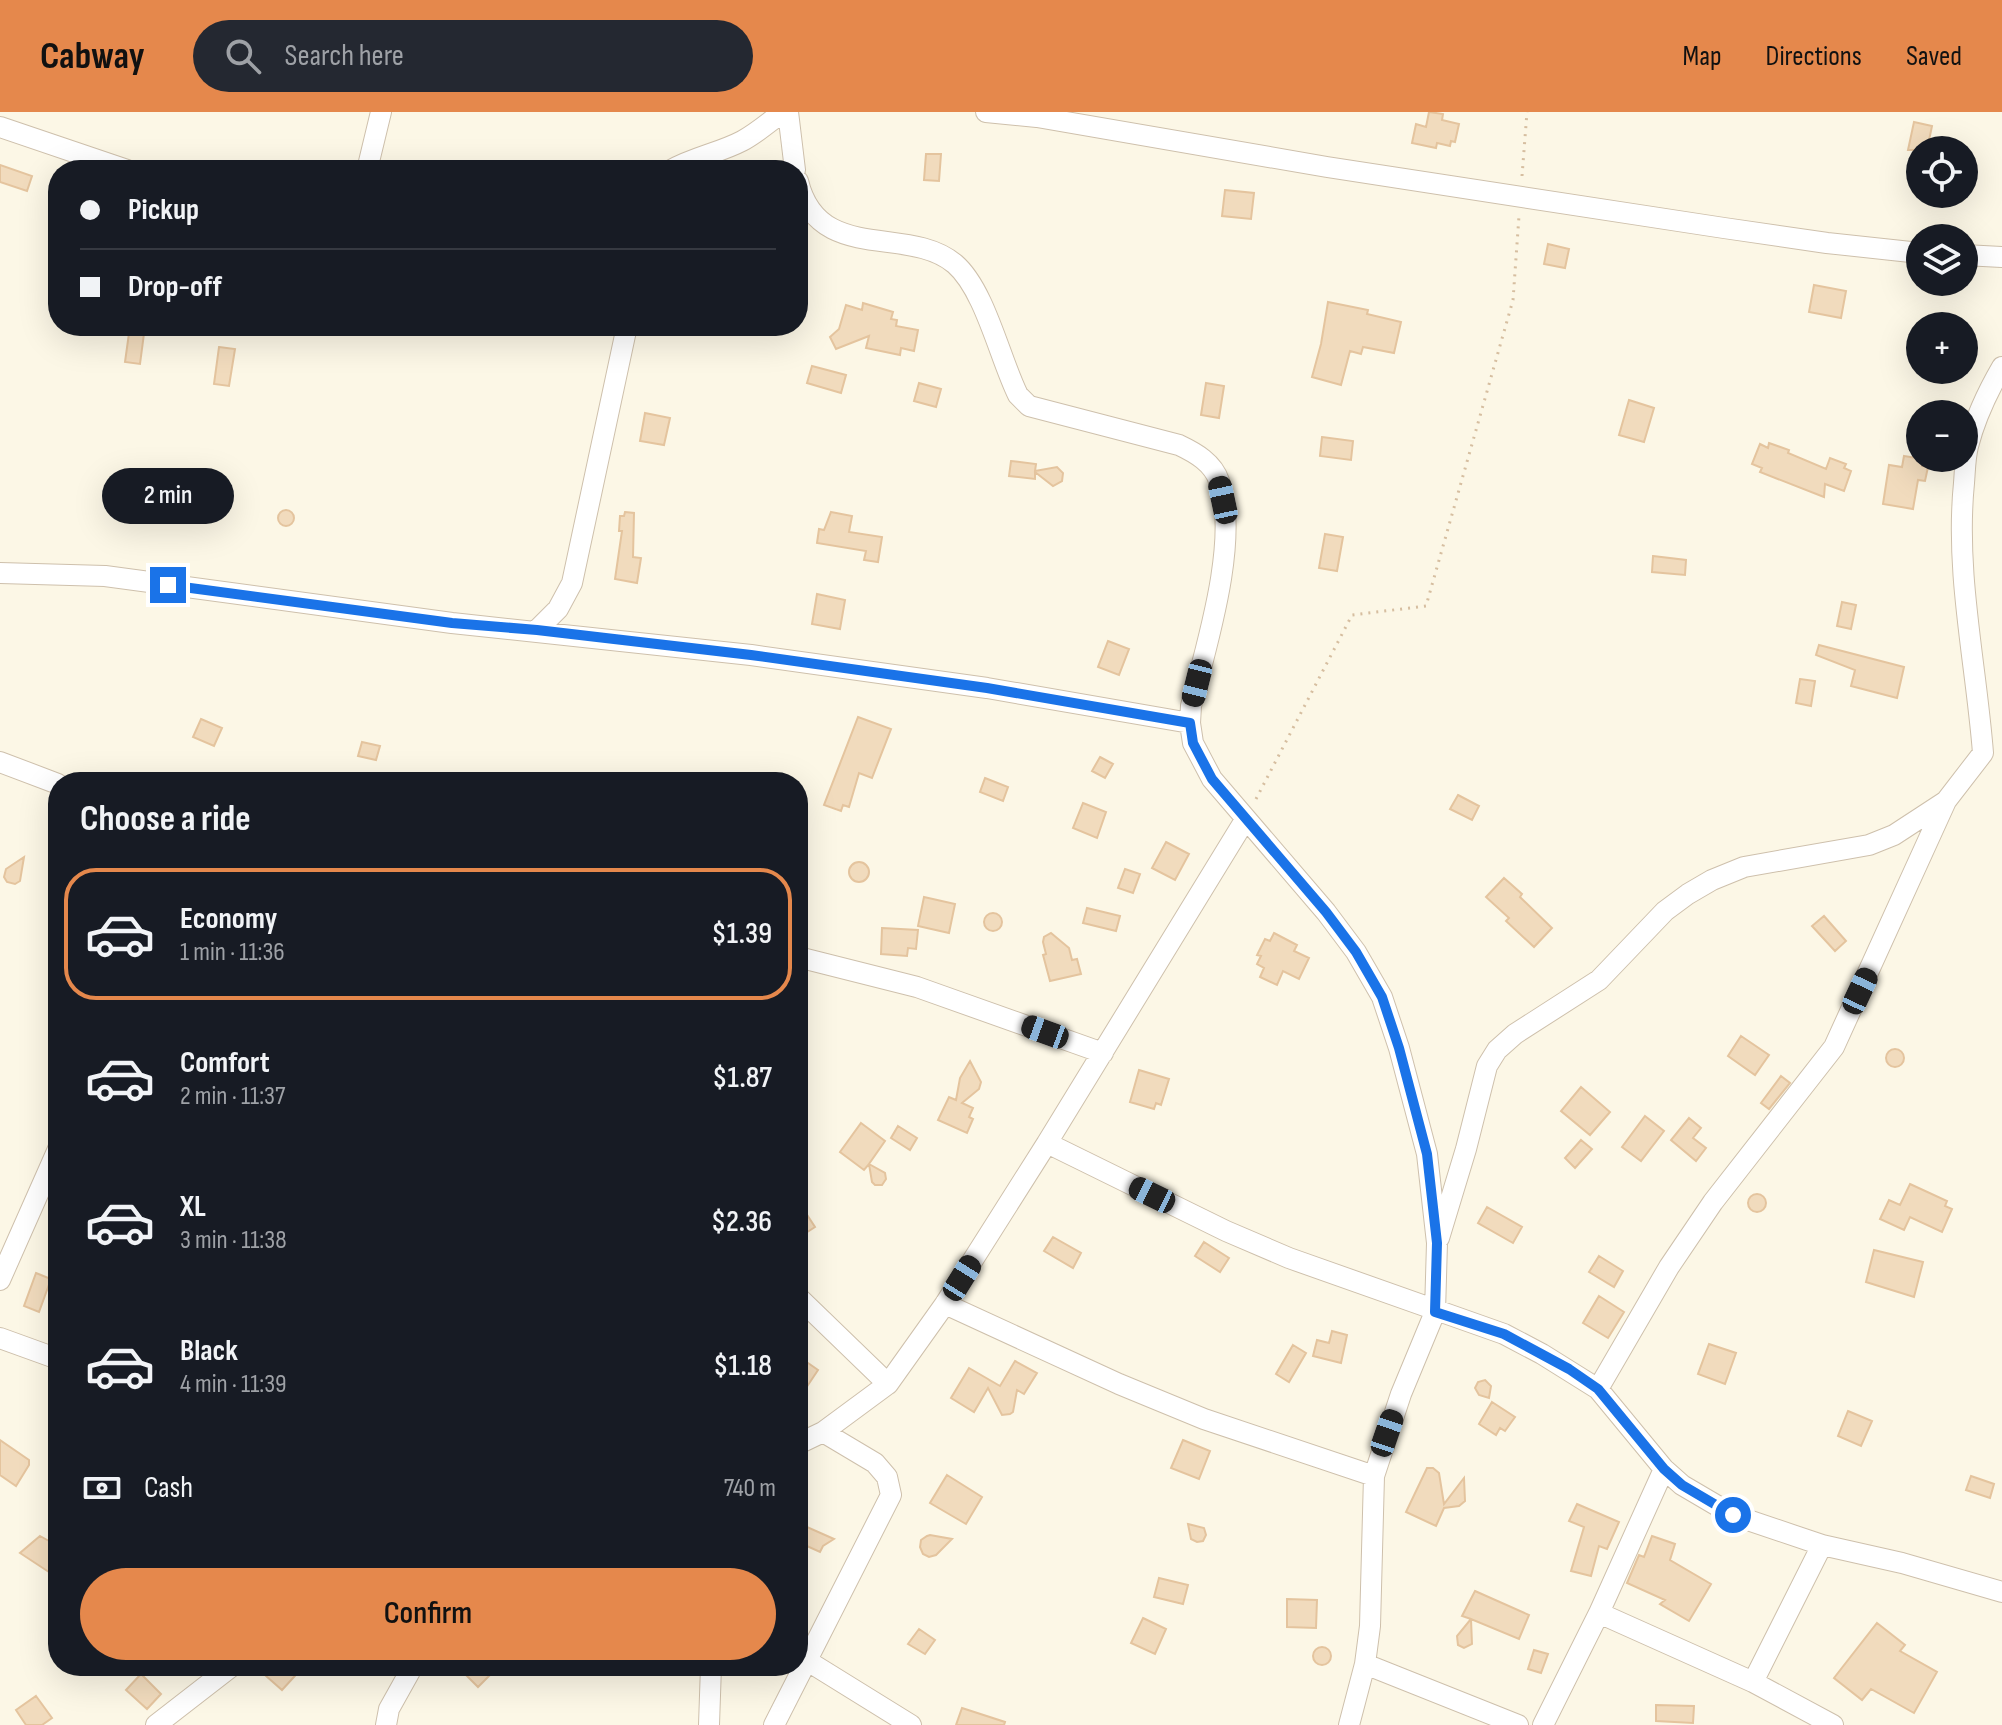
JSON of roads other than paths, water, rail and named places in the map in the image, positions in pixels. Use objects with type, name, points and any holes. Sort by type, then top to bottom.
[{"type":"street","points":[[369,160],[381,112]]},
{"type":"street","points":[[691,160],[740,142],[786,112],[793,160]]},
{"type":"street","points":[[986,112],[1037,117],[1327,167],[1797,239],[1906,251]]},
{"type":"street","points":[[0,127],[97,160]]},
{"type":"street","points":[[808,204],[825,224],[843,233],[936,253],[954,263],[967,278],[982,308],[1018,395],[1029,406],[1172,443],[1198,453],[1219,480],[1223,500],[1223,560],[1218,596],[1191,706],[1193,743],[1201,762],[1245,820],[1326,912],[1356,952],[1382,997],[1427,1154],[1437,1243],[1435,1312],[1401,1394],[1374,1476],[1370,1626],[1365,1664],[1349,1725]]},
{"type":"street","points":[[1978,256],[2002,257]]},
{"type":"street","points":[[537,630],[558,609],[572,583],[625,336]]},
{"type":"street","points":[[1598,1389],[1669,1267],[1713,1202],[1834,1047],[1946,801],[1983,753],[1977,677],[1965,601],[1961,511],[1967,447],[2002,367]]},
{"type":"street","points":[[0,573],[105,576],[452,623],[751,655],[987,688],[1190,723]]},
{"type":"street","points":[[0,762],[48,780]]},
{"type":"street","points":[[1437,1243],[1456,1187],[1487,1066],[1497,1050],[1515,1034],[1599,980],[1665,911],[1712,880],[1744,867],[1784,858],[1869,845],[1894,835],[1946,801]]},
{"type":"street","points":[[808,1439],[823,1432],[888,1384],[945,1304],[1245,820]]},
{"type":"street","points":[[808,960],[917,987],[1103,1053]]},
{"type":"street","points":[[1047,1143],[1264,1247],[1435,1312],[1504,1334],[1569,1369],[1598,1389],[1664,1469],[1682,1485],[1733,1515],[1822,1545],[1902,1563],[2002,1592]]},
{"type":"street","points":[[0,1280],[48,1172]]},
{"type":"street","points":[[945,1304],[1119,1384],[1204,1419],[1374,1476]]},
{"type":"street","points":[[808,1307],[888,1384]]},
{"type":"street","points":[[0,1338],[48,1355]]},
{"type":"street","points":[[808,1656],[891,1495],[887,1477],[875,1463],[823,1432]]},
{"type":"street","points":[[1543,1725],[1599,1613],[1664,1469]]},
{"type":"street","points":[[1753,1682],[1822,1545]]},
{"type":"street","points":[[1599,1613],[1753,1682],[1833,1725]]},
{"type":"street","points":[[808,1661],[911,1725]]},
{"type":"street","points":[[1365,1664],[1518,1725]]},
{"type":"street","points":[[156,1725],[219,1676]]},
{"type":"street","points":[[386,1725],[389,1709],[407,1676]]},
{"type":"street","points":[[709,1725],[711,1676]]},
{"type":"street","points":[[774,1725],[798,1676]]}]
